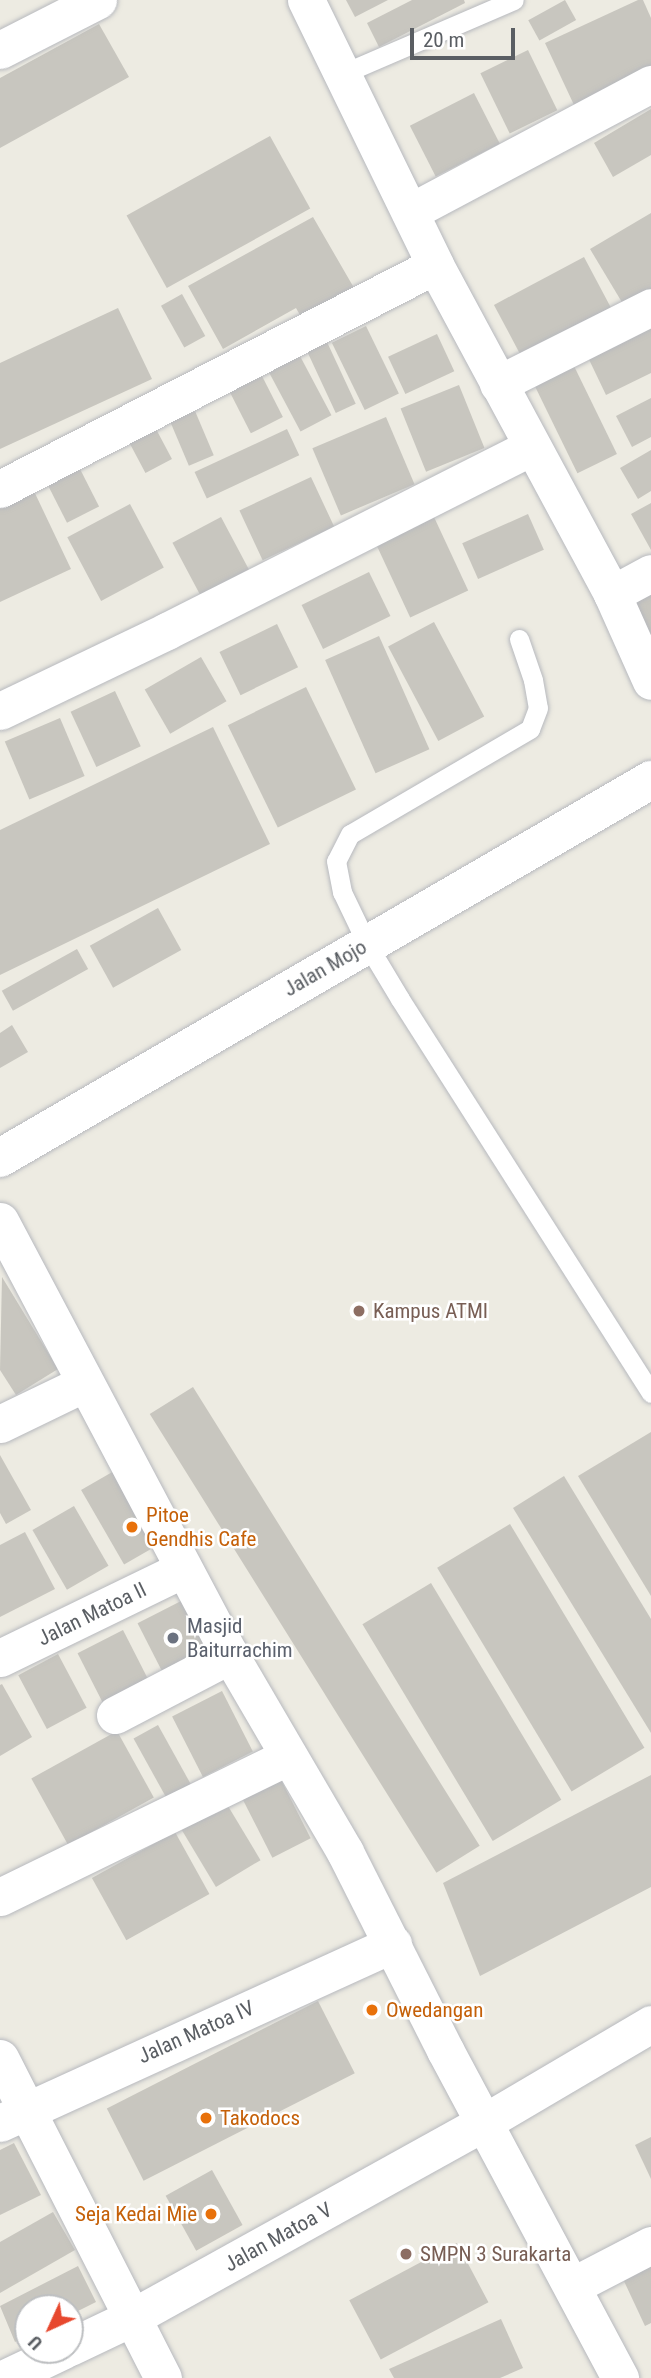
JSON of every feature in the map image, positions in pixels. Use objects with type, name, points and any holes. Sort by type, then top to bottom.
[{"type":"street","points":[[0,50],[98,0]]},
{"type":"street","points":[[306,0],[435,265],[612,594],[651,681]]},
{"type":"street","points":[[410,212],[651,84]]},
{"type":"street","points":[[0,489],[435,265]]},
{"type":"street","points":[[498,384],[651,307]]},
{"type":"street","points":[[0,711],[167,631],[532,447]]},
{"type":"street","points":[[612,594],[651,573]]},
{"type":"street","name":"Jalan Mojo","points":[[0,1158],[651,780]]},
{"type":"street","points":[[0,1221],[230,1655],[287,1757],[345,1852],[483,2123],[620,2378]]},
{"type":"street","points":[[0,1424],[85,1382]]},
{"type":"street","name":"Jalan Matoa II","points":[[0,1658],[183,1569]]},
{"type":"street","points":[[116,1716],[230,1655]]},
{"type":"street","points":[[0,1897],[287,1757]]},
{"type":"street","name":"Jalan Matoa IV","points":[[14,2115],[393,1944]]},
{"type":"street","name":"Jalan Matoa V","points":[[84,2340],[131,2318],[483,2123],[651,2024]]},
{"type":"street","points":[[0,2058],[14,2115],[163,2378]]},
{"type":"street","points":[[572,2286],[651,2245]]},
{"type":"street","points":[[5,2378],[34,2364]]},
{"type":"lane","points":[[342,74],[514,0]]},
{"type":"lane","points":[[519,639],[533,680],[538,708],[530,729],[350,834],[337,861],[342,892],[366,944],[651,1393]]},
{"type":"building","points":[[346,0],[388,0],[355,17]]},
{"type":"building","points":[[412,0],[464,0],[465,3],[379,47],[367,23]]},
{"type":"building","points":[[565,0],[576,20],[539,40],[528,20]]},
{"type":"building","points":[[643,0],[651,18],[651,70],[574,105],[545,43]]},
{"type":"building","points":[[99,24],[129,77],[0,148],[0,78]]},
{"type":"building","points":[[528,50],[557,110],[510,133],[480,73]]},
{"type":"building","points":[[474,93],[500,144],[436,176],[410,126]]},
{"type":"building","points":[[651,109],[651,155],[613,177],[594,143]]},
{"type":"building","points":[[270,136],[310,209],[167,288],[127,216]]},
{"type":"building","points":[[651,213],[651,294],[626,309],[590,249]]},
{"type":"building","points":[[313,217],[361,300],[308,329],[296,308],[223,349],[188,286]]},
{"type":"building","points":[[584,257],[613,312],[523,360],[494,305]]},
{"type":"building","points":[[182,294],[205,336],[184,348],[161,306]]},
{"type":"building","points":[[118,308],[152,379],[0,449],[0,363]]},
{"type":"building","points":[[651,315],[651,373],[606,395],[583,347]]},
{"type":"building","points":[[366,326],[399,393],[365,410],[332,343]]},
{"type":"building","points":[[437,334],[454,371],[405,394],[388,357]]},
{"type":"building","points":[[327,342],[356,404],[336,413],[307,351]]},
{"type":"building","points":[[300,356],[331,415],[301,432],[269,372]]},
{"type":"building","points":[[574,366],[617,454],[577,473],[534,385]]},
{"type":"building","points":[[262,376],[283,417],[251,433],[230,392]]},
{"type":"building","points":[[459,385],[484,448],[426,472],[401,409]]},
{"type":"building","points":[[651,398],[651,437],[632,447],[616,416]]},
{"type":"building","points":[[195,411],[214,455],[189,466],[170,422]]},
{"type":"building","points":[[386,417],[415,484],[341,515],[312,448]]},
{"type":"building","points":[[156,429],[172,459],[145,473],[130,443]]},
{"type":"building","points":[[287,429],[299,455],[207,498],[195,472]]},
{"type":"building","points":[[651,450],[651,491],[638,499],[620,468]]},
{"type":"building","points":[[80,469],[99,506],[67,523],[48,485]]},
{"type":"building","points":[[311,477],[334,527],[263,560],[239,510]]},
{"type":"building","points":[[32,487],[71,569],[0,602],[0,502]]},
{"type":"building","points":[[651,503],[651,550],[631,514]]},
{"type":"building","points":[[130,504],[164,568],[101,601],[67,537]]},
{"type":"building","points":[[528,514],[544,550],[478,579],[462,543]]},
{"type":"building","points":[[221,517],[249,570],[201,596],[172,543]]},
{"type":"building","points":[[434,517],[468,590],[410,617],[376,544]]},
{"type":"building","points":[[369,572],[390,616],[323,649],[302,605]]},
{"type":"building","points":[[651,592],[651,636],[631,603]]},
{"type":"building","points":[[434,622],[484,716],[438,741],[388,646]]},
{"type":"building","points":[[277,624],[298,667],[241,695],[219,652]]},
{"type":"building","points":[[379,636],[429,749],[376,773],[325,660]]},
{"type":"building","points":[[201,657],[226,701],[170,734],[145,690]]},
{"type":"building","points":[[306,687],[356,789],[278,828],[228,725]]},
{"type":"building","points":[[115,691],[141,746],[96,767],[71,712]]},
{"type":"building","points":[[60,718],[85,776],[29,799],[5,741]]},
{"type":"building","points":[[213,727],[270,844],[0,975],[0,830]]},
{"type":"building","points":[[158,908],[181,950],[113,988],[90,946]]},
{"type":"building","points":[[77,949],[88,969],[13,1011],[2,991]]},
{"type":"building","points":[[12,1025],[28,1052],[0,1068],[0,1033]]},
{"type":"building","points":[[2,1277],[58,1369],[16,1395],[0,1370]]},
{"type":"building","points":[[193,1387],[480,1846],[436,1873],[150,1414]]},
{"type":"building","points":[[651,1432],[651,1596],[578,1476]]},
{"type":"building","points":[[0,1455],[31,1510],[6,1524],[0,1513]]},
{"type":"building","points":[[114,1471],[157,1545],[124,1564],[81,1490]]},
{"type":"building","points":[[564,1476],[651,1619],[651,1733],[513,1508]]},
{"type":"building","points":[[74,1506],[108,1566],[67,1590],[32,1530]]},
{"type":"building","points":[[510,1524],[644,1748],[572,1791],[437,1568]]},
{"type":"building","points":[[25,1532],[55,1589],[0,1617],[0,1545]]},
{"type":"building","points":[[431,1583],[561,1800],[493,1841],[362,1624]]},
{"type":"building","name":"Masjid Baiturrachim","points":[[183,1600],[210,1653],[164,1676],[138,1623]]},
{"type":"building","points":[[123,1630],[149,1681],[103,1704],[78,1653]]},
{"type":"building","points":[[58,1654],[87,1708],[47,1729],[18,1675]]},
{"type":"building","points":[[2,1684],[32,1737],[0,1756],[0,1685]]},
{"type":"building","points":[[222,1691],[253,1752],[203,1777],[172,1716]]},
{"type":"building","points":[[158,1725],[191,1784],[166,1798],[134,1739]]},
{"type":"building","points":[[117,1731],[154,1797],[68,1845],[31,1779]]},
{"type":"building","points":[[278,1774],[311,1838],[272,1858],[240,1794]]},
{"type":"building","points":[[651,1775],[651,1887],[480,1976],[443,1883]]},
{"type":"building","points":[[225,1801],[261,1860],[216,1887],[180,1828]]},
{"type":"building","points":[[175,1832],[209,1894],[126,1940],[92,1878]]},
{"type":"building","points":[[318,2001],[355,2073],[144,2181],[107,2109]]},
{"type":"building","points":[[651,2137],[651,2179],[635,2145]]},
{"type":"building","points":[[14,2143],[41,2195],[0,2215],[0,2150]]},
{"type":"building","points":[[212,2170],[243,2225],[196,2251],[166,2196]]},
{"type":"building","points":[[53,2212],[75,2250],[0,2293],[0,2242]]},
{"type":"building","points":[[457,2243],[488,2302],[381,2359],[349,2300]]},
{"type":"building","points":[[78,2266],[96,2302],[84,2308],[84,2294],[23,2294]]},
{"type":"building","points":[[651,2266],[651,2323],[645,2326],[623,2279]]},
{"type":"building","points":[[14,2299],[14,2340],[0,2306]]},
{"type":"building","points":[[501,2319],[523,2368],[500,2378],[394,2378],[389,2369]]},
{"type":"place","name":"Kampus ATMI","points":[[359,1311]]},
{"type":"place","name":"Pitoe Gendhis Cafe","points":[[132,1527]]},
{"type":"place","name":"Masjid Baiturrachim","points":[[173,1638]]},
{"type":"place","name":"Owedangan","points":[[372,2010]]},
{"type":"place","name":"Takodocs","points":[[206,2118]]},
{"type":"place","name":"Seja Kedai Mie","points":[[211,2214]]},
{"type":"place","name":"SMPN 3 Surakarta","points":[[406,2254]]}]
